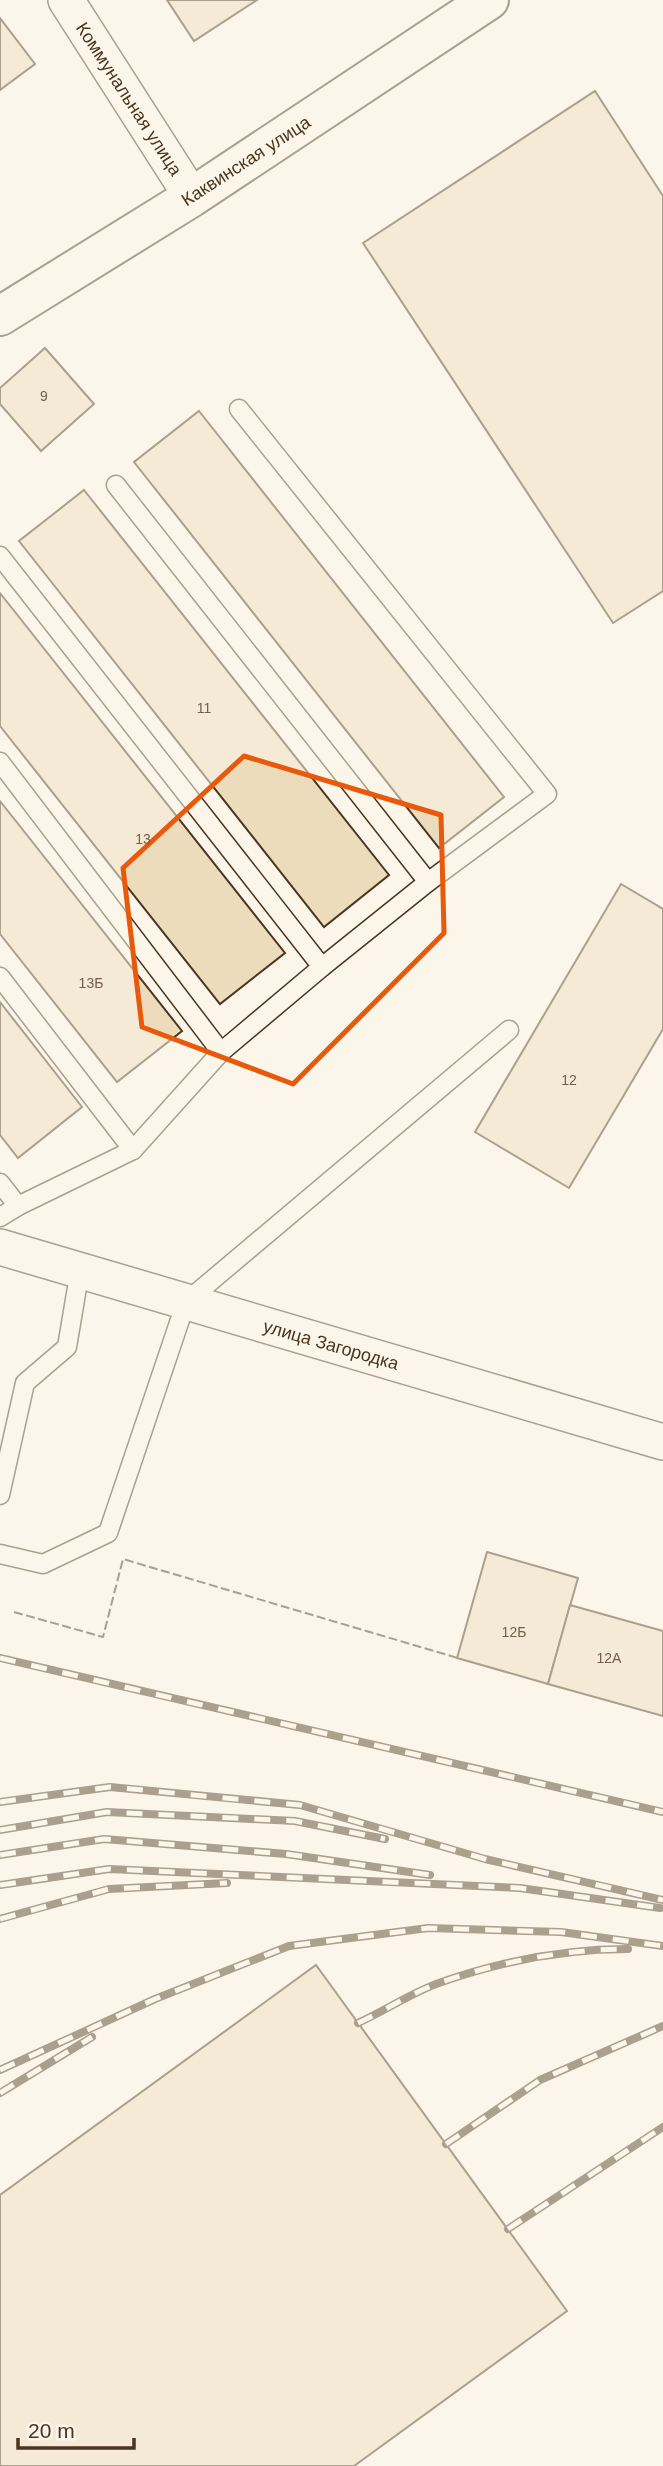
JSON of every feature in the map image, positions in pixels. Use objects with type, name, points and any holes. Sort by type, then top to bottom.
[{"type":"main road","name":"Каквинская улица","points":[[0,316],[192,197],[489,0]]},
{"type":"street","name":"Коммунальная улица","points":[[66,0],[192,197]]},
{"type":"street","name":"улица Загородка","points":[[0,1247],[663,1442]]},
{"type":"lane","points":[[0,1217],[133,1150],[221,1052],[428,882],[547,794],[239,409]]},
{"type":"lane","points":[[116,485],[428,882]]},
{"type":"lane","points":[[0,556],[322,967]]},
{"type":"lane","points":[[0,762],[221,1052]]},
{"type":"lane","points":[[0,977],[133,1150]]},
{"type":"lane","points":[[0,1554],[43,1564],[108,1533],[186,1302],[509,1030]]},
{"type":"lane","points":[[0,1183],[18,1206]]},
{"type":"lane","points":[[0,1495],[25,1383],[67,1347],[80,1270]]},
{"type":"highlighted area","points":[[244,756],[441,815],[444,933],[293,1084],[142,1027],[123,868]]},
{"type":"building","points":[[167,0],[257,0],[194,41]]},
{"type":"building","points":[[0,18],[35,64],[0,90]]},
{"type":"building","points":[[595,91],[663,196],[663,591],[613,623],[363,243]]},
{"type":"building","points":[[45,348],[94,404],[41,451],[0,404],[0,388]]},
{"type":"building","points":[[199,411],[504,797],[439,848],[134,462]]},
{"type":"building","points":[[84,490],[389,875],[324,927],[19,541]]},
{"type":"building","points":[[0,593],[285,953],[220,1004],[0,726]]},
{"type":"building","points":[[0,801],[182,1031],[117,1082],[0,934]]},
{"type":"building","points":[[621,884],[663,909],[663,1029],[569,1188],[475,1132]]},
{"type":"building","points":[[0,1002],[82,1107],[18,1158],[0,1135]]},
{"type":"building","points":[[487,1552],[578,1578],[548,1684],[457,1658]]},
{"type":"building","points":[[570,1605],[663,1631],[663,1716],[548,1684]]},
{"type":"building","points":[[316,1965],[567,2311],[354,2466],[0,2466],[0,2195]]},
{"type":"railway","points":[[0,1658],[663,1812]]},
{"type":"railway","points":[[0,1802],[110,1787],[300,1805],[485,1859],[663,1900]]},
{"type":"railway","points":[[0,1830],[107,1812],[295,1821],[385,1839]]},
{"type":"railway","points":[[0,1855],[104,1839],[286,1854],[430,1875]]},
{"type":"railway","points":[[0,1885],[109,1869],[520,1888],[660,1908]]},
{"type":"railway","points":[[0,1919],[109,1889],[227,1883]]},
{"type":"railway","points":[[0,2070],[155,1999],[289,1946],[428,1928],[561,1932],[663,1946]]},
{"type":"railway","points":[[358,2023],[426,1988],[483,1969],[555,1954],[628,1949]]},
{"type":"railway","points":[[446,2144],[540,2080],[663,2026]]},
{"type":"railway","points":[[0,2093],[92,2037]]},
{"type":"railway","points":[[508,2229],[663,2127]]},
{"type":"fence","points":[[14,1612],[103,1637],[123,1559],[461,1659]]}]
